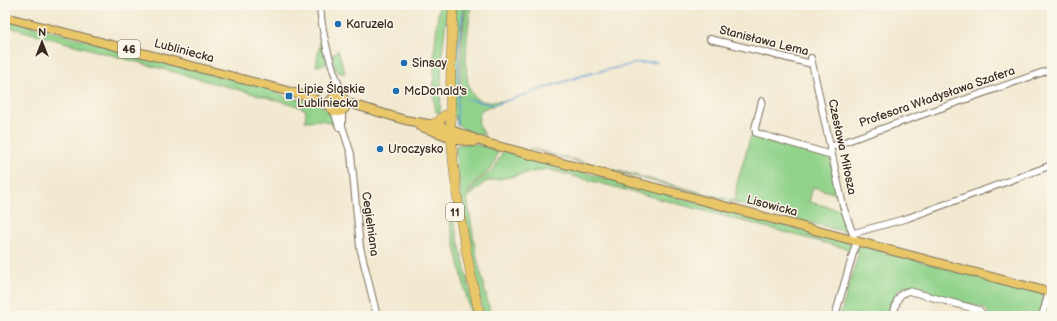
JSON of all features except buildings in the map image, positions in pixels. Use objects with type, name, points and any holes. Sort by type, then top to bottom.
[{"type":"highway","name":"11","points":[[452,5],[445,64],[445,115],[480,316]]},
{"type":"highway","name":"11","points":[[448,133],[452,5]]},
{"type":"highway","points":[[432,124],[438,122],[445,115]]},
{"type":"main road","name":"Lubliniecka","points":[[5,17],[338,104]]},
{"type":"main road","name":"Lisowicka","points":[[338,104],[405,120],[448,133]]},
{"type":"main road","name":"Lisowicka","points":[[405,120],[432,124],[460,141],[486,143],[855,237],[1050,292]]},
{"type":"street","name":"Cegielniana","points":[[320,5],[325,42],[340,85],[338,104],[339,128],[344,135],[351,154],[358,240],[377,316]]},
{"type":"street","name":"Stanisława Lema","points":[[710,39],[812,64]]},
{"type":"street","name":"Czesława Miłosza","points":[[811,58],[844,211],[855,237]]},
{"type":"street","name":"Profesora Władysława Szafera","points":[[830,147],[1052,69]]},
{"type":"street","points":[[762,101],[755,128],[756,133],[832,155]]},
{"type":"street","points":[[836,316],[856,248],[855,237],[1052,166]]},
{"type":"street","points":[[893,316],[899,297],[902,293],[909,291],[979,310],[984,316]]},
{"type":"street","points":[[1042,316],[1050,292]]},
{"type":"green space","points":[[439,5],[448,5],[442,54],[440,114],[436,112],[432,89],[434,88],[434,54]]},
{"type":"green space","points":[[455,5],[465,5],[460,44],[459,96],[461,96],[462,43],[466,5],[471,5],[467,40],[466,69],[471,92],[480,101],[505,101],[483,109],[480,112],[478,124],[485,135],[470,132],[462,128],[458,124],[455,115],[452,115]]},
{"type":"green space","points":[[5,19],[267,88],[283,95],[284,97],[321,105],[327,110],[337,126],[322,120],[305,121],[306,110],[298,106],[5,26]]},
{"type":"green space","points":[[321,36],[327,64],[316,66]]},
{"type":"green space","points":[[338,50],[345,73],[339,73],[335,68],[332,55]]},
{"type":"green space","points":[[751,136],[830,157],[837,194],[813,187],[809,202],[842,210],[850,233],[529,148],[735,201],[737,183]]},
{"type":"green space","points":[[469,143],[498,150],[492,168],[472,185],[467,198],[476,253],[491,316],[484,316],[467,232],[457,169],[455,148],[457,145]]},
{"type":"green space","points":[[503,151],[1043,294],[1045,297],[1040,316],[988,316],[989,313],[984,308],[907,286],[898,289],[890,316],[840,316],[859,252],[547,169],[485,182],[470,196],[474,185],[494,169]]},
{"type":"green space","points":[[453,218],[476,316],[471,316],[449,219]]},
{"type":"waterway","points":[[304,5],[314,8]]},
{"type":"waterway","points":[[457,125],[459,42],[464,5]]},
{"type":"waterway","points":[[466,99],[494,105],[584,75],[638,63],[657,62]]},
{"type":"place","name":"Karuzela","points":[[338,24]]},
{"type":"place","name":"Sinsay","points":[[404,63]]},
{"type":"place","name":"McDonald's","points":[[396,91]]},
{"type":"place","name":"Lipie Śląskie Lubliniecka","points":[[289,96]]},
{"type":"place","name":"Uroczysko","points":[[380,149]]}]
